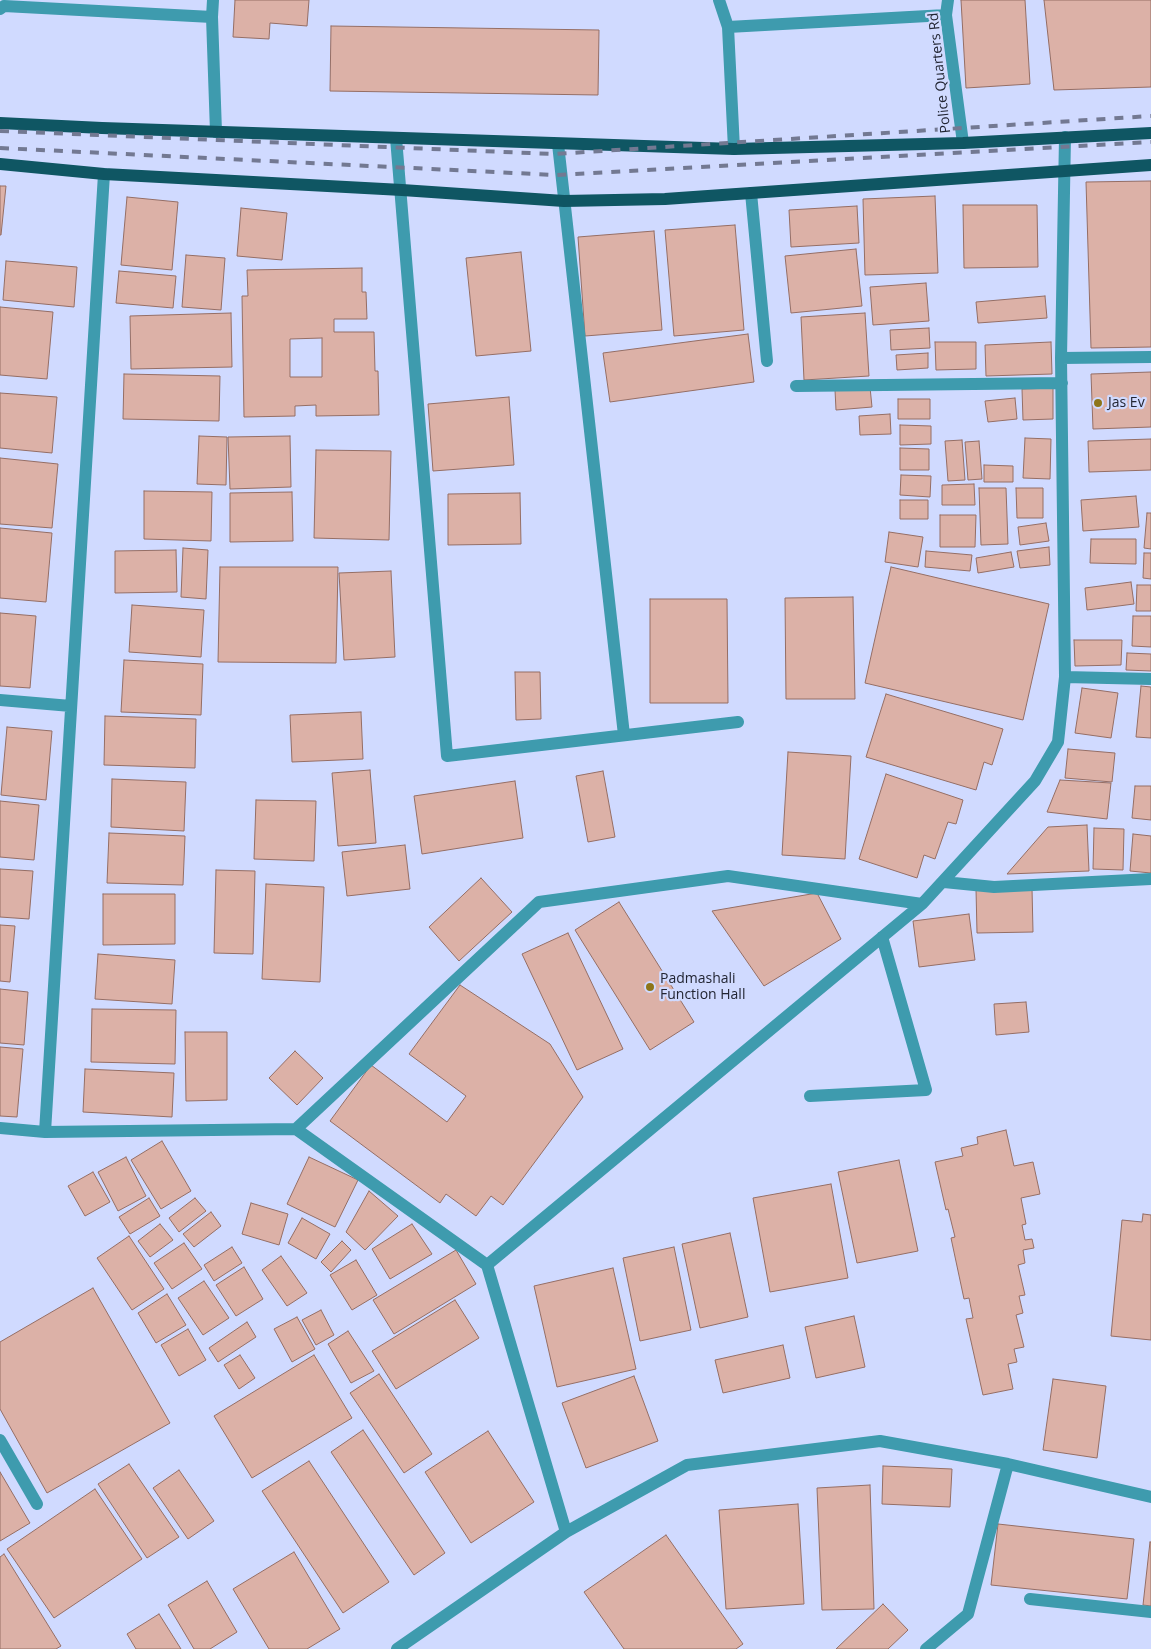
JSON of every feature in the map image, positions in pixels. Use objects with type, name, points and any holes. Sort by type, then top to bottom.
[{"type":"main road","points":[[0,123],[734,149],[962,143],[1151,133]]},
{"type":"main road","points":[[0,164],[104,174],[402,190],[564,202],[751,193],[1151,165]]},
{"type":"street","points":[[213,0],[216,132]]},
{"type":"street","points":[[719,0],[728,27],[734,149]]},
{"type":"street","name":"Police Quarters Rd","points":[[948,0],[946,15],[962,143]]},
{"type":"street","points":[[0,9],[4,6],[212,17]]},
{"type":"street","points":[[728,27],[946,15]]},
{"type":"street","points":[[487,1264],[922,904],[1035,781],[1058,742],[1065,677],[1062,358],[1065,137]]},
{"type":"street","points":[[396,138],[402,190],[448,756],[738,722]]},
{"type":"street","points":[[558,144],[624,735]]},
{"type":"street","points":[[45,1132],[104,174]]},
{"type":"street","points":[[751,193],[767,361]]},
{"type":"street","points":[[1062,358],[1151,357]]},
{"type":"street","points":[[796,386],[1062,383]]},
{"type":"street","points":[[1065,677],[1151,679]]},
{"type":"street","points":[[0,700],[71,706]]},
{"type":"street","points":[[296,1129],[539,902],[728,876],[922,904]]},
{"type":"street","points":[[944,882],[994,887],[1151,880]]},
{"type":"street","points":[[810,1096],[926,1090],[882,937]]},
{"type":"street","points":[[0,1128],[45,1132],[296,1129],[487,1264],[566,1532]]},
{"type":"street","points":[[0,1440],[37,1504]]},
{"type":"street","points":[[397,1649],[566,1532],[687,1465],[880,1440],[1008,1464],[1151,1497]]},
{"type":"street","points":[[926,1649],[968,1614],[1008,1464]]},
{"type":"street","points":[[1030,1599],[1151,1612]]},
{"type":"building","points":[[235,0],[309,0],[307,26],[270,23],[269,39],[233,37]]},
{"type":"building","points":[[961,0],[1025,0],[1030,84],[966,88]]},
{"type":"building","points":[[1044,0],[1151,0],[1151,87],[1054,90]]},
{"type":"building","points":[[331,26],[599,30],[598,95],[330,91]]},
{"type":"building","points":[[1151,181],[1151,347],[1091,348],[1086,182]]},
{"type":"building","points":[[0,186],[6,186],[1,235],[0,235]]},
{"type":"building","points":[[935,196],[938,273],[865,275],[863,199]]},
{"type":"building","points":[[127,197],[178,202],[172,270],[121,265]]},
{"type":"building","points":[[963,205],[1037,205],[1038,267],[964,268]]},
{"type":"building","points":[[857,206],[859,243],[791,247],[789,210]]},
{"type":"building","points":[[241,208],[287,213],[282,260],[237,256]]},
{"type":"building","points":[[735,225],[744,330],[674,336],[665,230]]},
{"type":"building","points":[[654,231],[662,330],[585,336],[578,237]]},
{"type":"building","points":[[856,249],[862,306],[791,313],[785,256]]},
{"type":"building","points":[[521,252],[531,351],[476,356],[466,258]]},
{"type":"building","points":[[186,255],[225,258],[221,310],[182,307]]},
{"type":"building","points":[[6,261],[77,267],[74,307],[3,300]]},
{"type":"building","points":[[362,268],[362,292],[366,292],[367,319],[334,319],[334,332],[374,332],[375,371],[378,371],[379,415],[316,416],[316,405],[295,406],[295,416],[244,417],[242,296],[248,296],[247,270]],"holes":[[[322,338],[322,377],[290,377],[290,339]]]},
{"type":"building","points":[[119,271],[176,276],[173,308],[116,303]]},
{"type":"building","points":[[926,283],[929,321],[873,325],[870,287]]},
{"type":"building","points":[[1045,296],[1047,318],[978,323],[976,302]]},
{"type":"building","points":[[0,307],[53,312],[47,379],[0,375]]},
{"type":"building","points":[[231,313],[232,367],[131,369],[130,316]]},
{"type":"building","points":[[865,313],[869,376],[804,380],[801,317]]},
{"type":"building","points":[[929,328],[930,348],[891,350],[890,330]]},
{"type":"building","points":[[748,334],[754,382],[610,402],[603,353]]},
{"type":"building","points":[[935,342],[976,342],[976,369],[936,370]]},
{"type":"building","points":[[1051,342],[1052,374],[986,376],[985,345]]},
{"type":"building","points":[[928,353],[928,368],[897,370],[896,355]]},
{"type":"building","points":[[1151,372],[1151,427],[1093,429],[1091,374]]},
{"type":"building","points":[[124,374],[220,376],[219,421],[123,419]]},
{"type":"building","points":[[870,387],[872,407],[836,410],[835,390]]},
{"type":"building","points":[[1053,388],[1053,419],[1023,420],[1022,389]]},
{"type":"building","points":[[0,393],[57,397],[52,453],[0,448]]},
{"type":"building","points":[[509,397],[514,465],[433,471],[428,404]]},
{"type":"building","points":[[1015,398],[1017,419],[988,422],[985,401]]},
{"type":"building","points":[[898,399],[930,399],[930,419],[898,419]]},
{"type":"building","points":[[890,414],[891,434],[860,435],[859,416]]},
{"type":"building","points":[[900,425],[931,426],[931,444],[900,445]]},
{"type":"building","points":[[199,436],[227,437],[226,485],[197,484]]},
{"type":"building","points":[[290,436],[291,487],[230,489],[228,437]]},
{"type":"building","points":[[1025,438],[1051,439],[1050,479],[1023,478]]},
{"type":"building","points":[[1151,439],[1151,470],[1089,472],[1088,441]]},
{"type":"building","points":[[962,440],[965,480],[948,481],[945,441]]},
{"type":"building","points":[[979,441],[982,479],[968,480],[965,442]]},
{"type":"building","points":[[900,448],[929,449],[929,470],[900,470]]},
{"type":"building","points":[[316,450],[391,451],[389,540],[314,538]]},
{"type":"building","points":[[0,458],[58,464],[52,528],[0,524]]},
{"type":"building","points":[[984,465],[1013,466],[1013,482],[984,482]]},
{"type":"building","points":[[901,475],[931,476],[930,497],[900,495]]},
{"type":"building","points":[[974,484],[975,505],[942,505],[942,485]]},
{"type":"building","points":[[979,488],[1006,488],[1008,544],[981,545]]},
{"type":"building","points":[[1016,488],[1043,488],[1043,518],[1017,518]]},
{"type":"building","points":[[144,491],[212,492],[211,541],[144,539]]},
{"type":"building","points":[[292,492],[293,541],[230,542],[230,493]]},
{"type":"building","points":[[520,493],[521,544],[448,545],[448,494]]},
{"type":"building","points":[[1136,496],[1139,527],[1083,531],[1081,500]]},
{"type":"building","points":[[900,500],[928,500],[928,519],[900,519]]},
{"type":"building","points":[[1147,513],[1151,513],[1151,549],[1144,548]]},
{"type":"building","points":[[940,515],[976,515],[975,547],[940,547]]},
{"type":"building","points":[[1046,523],[1049,541],[1020,545],[1018,527]]},
{"type":"building","points":[[0,528],[52,533],[46,602],[0,598]]},
{"type":"building","points":[[889,532],[923,537],[918,567],[885,562]]},
{"type":"building","points":[[1091,539],[1136,539],[1136,564],[1090,563]]},
{"type":"building","points":[[1049,547],[1050,565],[1020,568],[1017,551]]},
{"type":"building","points":[[183,548],[208,550],[206,599],[181,597]]},
{"type":"building","points":[[176,550],[177,592],[115,593],[115,551]]},
{"type":"building","points":[[926,551],[972,555],[970,571],[925,567]]},
{"type":"building","points":[[1011,552],[1014,567],[978,573],[976,558]]},
{"type":"building","points":[[1144,553],[1151,553],[1151,579],[1143,578]]},
{"type":"building","points":[[220,567],[338,567],[336,663],[218,662]]},
{"type":"building","points":[[891,567],[1049,604],[1023,720],[865,683]]},
{"type":"building","points":[[391,571],[395,657],[344,660],[339,573]]},
{"type":"building","points":[[1131,582],[1134,604],[1087,610],[1085,588]]},
{"type":"building","points":[[1137,585],[1151,585],[1151,611],[1136,611]]},
{"type":"building","points":[[853,597],[855,699],[786,699],[785,598]]},
{"type":"building","points":[[650,599],[727,599],[728,703],[650,703]]},
{"type":"building","points":[[132,605],[204,610],[201,657],[129,652]]},
{"type":"building","points":[[0,613],[36,616],[30,688],[0,686]]},
{"type":"building","points":[[1133,616],[1151,616],[1151,647],[1132,646]]},
{"type":"building","points":[[1074,640],[1122,640],[1121,665],[1075,666]]},
{"type":"building","points":[[1127,653],[1151,654],[1151,671],[1126,670]]},
{"type":"building","points":[[124,660],[203,664],[201,715],[121,712]]},
{"type":"building","points":[[515,672],[540,672],[541,719],[516,720]]},
{"type":"building","points":[[1141,686],[1151,687],[1151,738],[1136,737]]},
{"type":"building","points":[[1082,688],[1118,693],[1111,738],[1075,733]]},
{"type":"building","points":[[886,694],[1003,729],[992,765],[984,762],[976,790],[866,757]]},
{"type":"building","points":[[361,712],[363,759],[292,762],[290,715]]},
{"type":"building","points":[[105,716],[196,719],[195,768],[104,765]]},
{"type":"building","points":[[7,727],[52,731],[46,800],[1,795]]},
{"type":"building","points":[[1068,749],[1115,753],[1112,782],[1065,778]]},
{"type":"building","points":[[788,752],[851,756],[845,859],[782,855]]},
{"type":"building","points":[[370,770],[376,843],[338,846],[332,773]]},
{"type":"building","points":[[603,771],[615,837],[588,842],[576,776]]},
{"type":"building","points":[[886,774],[963,800],[956,824],[948,822],[935,859],[924,855],[917,878],[859,859]]},
{"type":"building","points":[[112,779],[186,782],[184,831],[111,827]]},
{"type":"building","points":[[1060,780],[1111,783],[1107,819],[1047,812]]},
{"type":"building","points":[[515,781],[523,838],[422,854],[414,796]]},
{"type":"building","points":[[1135,786],[1151,786],[1151,820],[1132,818]]},
{"type":"building","points":[[256,800],[316,801],[314,861],[254,859]]},
{"type":"building","points":[[0,801],[39,805],[34,860],[0,857]]},
{"type":"building","points":[[1087,825],[1089,871],[1007,874],[1048,827]]},
{"type":"building","points":[[1094,828],[1124,829],[1123,870],[1093,869]]},
{"type":"building","points":[[109,833],[185,836],[183,885],[107,883]]},
{"type":"building","points":[[1133,834],[1151,836],[1151,873],[1130,871]]},
{"type":"building","points":[[405,845],[410,889],[347,896],[342,852]]},
{"type":"building","points":[[0,869],[33,871],[29,919],[0,917]]},
{"type":"building","points":[[216,870],[255,871],[253,954],[214,953]]},
{"type":"building","points":[[481,878],[512,912],[459,961],[429,927]]},
{"type":"building","points":[[266,884],[324,887],[320,982],[262,979]]},
{"type":"building","points":[[1032,888],[1033,932],[977,933],[976,889]]},
{"type":"building","points":[[817,893],[841,939],[764,986],[712,911]]},
{"type":"building","points":[[103,894],[175,894],[175,944],[103,945]]},
{"type":"building","points":[[619,902],[694,1022],[650,1050],[575,930]]},
{"type":"building","points":[[969,914],[975,960],[919,967],[913,921]]},
{"type":"building","points":[[0,925],[15,926],[10,982],[0,981]]},
{"type":"building","points":[[568,933],[623,1049],[577,1070],[522,954]]},
{"type":"building","points":[[98,954],[175,960],[172,1004],[95,999]]},
{"type":"building","points":[[460,985],[550,1044],[583,1097],[503,1205],[491,1196],[476,1216],[446,1194],[440,1203],[330,1121],[371,1065],[447,1122],[466,1096],[409,1054]]},
{"type":"building","points":[[0,989],[28,992],[24,1045],[0,1043]]},
{"type":"building","points":[[1026,1002],[1029,1032],[996,1035],[994,1004]]},
{"type":"building","points":[[92,1009],[176,1010],[175,1064],[91,1062]]},
{"type":"building","points":[[185,1032],[227,1032],[227,1100],[186,1101]]},
{"type":"building","points":[[0,1047],[23,1049],[17,1117],[0,1116]]},
{"type":"building","points":[[295,1051],[323,1078],[297,1105],[269,1078]]},
{"type":"building","points":[[85,1069],[174,1073],[172,1117],[83,1112]]},
{"type":"building","points":[[1006,1130],[1014,1166],[1033,1162],[1040,1194],[1021,1198],[1026,1224],[1022,1225],[1025,1240],[1032,1239],[1034,1248],[1023,1250],[1025,1263],[1018,1265],[1025,1295],[1019,1296],[1023,1313],[1016,1315],[1024,1347],[1014,1349],[1017,1362],[1008,1364],[1013,1389],[983,1395],[966,1319],[973,1318],[969,1298],[964,1299],[951,1238],[955,1237],[948,1209],[946,1210],[935,1162],[963,1156],[961,1148],[978,1144],[977,1137]]},
{"type":"building","points":[[162,1141],[191,1191],[161,1209],[131,1160]]},
{"type":"building","points":[[126,1157],[146,1196],[118,1211],[98,1172]]},
{"type":"building","points":[[309,1157],[358,1180],[335,1227],[287,1204]]},
{"type":"building","points":[[899,1160],[918,1251],[857,1263],[838,1172]]},
{"type":"building","points":[[93,1172],[110,1202],[85,1216],[68,1186]]},
{"type":"building","points":[[831,1184],[848,1278],[770,1292],[753,1198]]},
{"type":"building","points":[[369,1191],[398,1216],[365,1250],[346,1232]]},
{"type":"building","points":[[149,1198],[160,1216],[130,1234],[119,1217]]},
{"type":"building","points":[[195,1198],[206,1211],[179,1232],[169,1218]]},
{"type":"building","points":[[251,1203],[288,1214],[279,1245],[242,1234]]},
{"type":"building","points":[[211,1212],[221,1226],[194,1247],[183,1234]]},
{"type":"building","points":[[1143,1214],[1151,1215],[1151,1340],[1111,1336],[1122,1220],[1142,1222]]},
{"type":"building","points":[[302,1218],[330,1234],[316,1259],[288,1243]]},
{"type":"building","points":[[160,1224],[173,1240],[150,1257],[138,1241]]},
{"type":"building","points":[[412,1224],[432,1254],[390,1279],[372,1249]]},
{"type":"building","points":[[730,1233],[748,1317],[700,1328],[682,1244]]},
{"type":"building","points":[[129,1236],[164,1289],[132,1310],[97,1258]]},
{"type":"building","points":[[342,1241],[351,1250],[331,1272],[321,1262]]},
{"type":"building","points":[[184,1243],[202,1269],[172,1289],[154,1263]]},
{"type":"building","points":[[232,1247],[242,1263],[214,1281],[204,1265]]},
{"type":"building","points":[[674,1247],[691,1330],[640,1341],[623,1258]]},
{"type":"building","points":[[456,1250],[476,1284],[394,1334],[373,1300]]},
{"type":"building","points":[[281,1256],[307,1293],[287,1306],[262,1270]]},
{"type":"building","points":[[356,1260],[377,1295],[352,1310],[330,1275]]},
{"type":"building","points":[[244,1267],[263,1299],[236,1316],[216,1285]]},
{"type":"building","points":[[613,1268],[636,1369],[557,1387],[534,1286]]},
{"type":"building","points":[[204,1281],[229,1318],[203,1335],[178,1298]]},
{"type":"building","points":[[93,1288],[170,1423],[47,1493],[0,1409],[0,1342]]},
{"type":"building","points":[[167,1294],[186,1325],[156,1343],[138,1313]]},
{"type":"building","points":[[455,1300],[479,1338],[396,1389],[372,1351]]},
{"type":"building","points":[[321,1310],[334,1335],[316,1345],[302,1320]]},
{"type":"building","points":[[854,1316],[865,1367],[816,1378],[805,1327]]},
{"type":"building","points":[[297,1317],[315,1349],[292,1362],[274,1329]]},
{"type":"building","points":[[247,1322],[256,1337],[218,1362],[209,1348]]},
{"type":"building","points":[[188,1329],[206,1360],[179,1376],[161,1345]]},
{"type":"building","points":[[348,1331],[374,1371],[351,1383],[328,1344]]},
{"type":"building","points":[[783,1345],[790,1378],[723,1393],[715,1360]]},
{"type":"building","points":[[240,1355],[255,1378],[239,1389],[224,1365]]},
{"type":"building","points":[[314,1355],[352,1418],[252,1478],[214,1416]]},
{"type":"building","points":[[379,1374],[432,1454],[404,1473],[350,1393]]},
{"type":"building","points":[[634,1376],[658,1441],[586,1468],[562,1403]]},
{"type":"building","points":[[1053,1379],[1106,1386],[1097,1458],[1043,1450]]},
{"type":"building","points":[[363,1430],[445,1553],[414,1575],[331,1452]]},
{"type":"building","points":[[488,1431],[534,1502],[471,1543],[425,1472]]},
{"type":"building","points":[[309,1461],[389,1582],[343,1613],[262,1491]]},
{"type":"building","points":[[129,1464],[179,1537],[147,1558],[98,1484]]},
{"type":"building","points":[[883,1466],[952,1469],[950,1507],[882,1504]]},
{"type":"building","points":[[179,1470],[214,1521],[188,1539],[153,1488]]},
{"type":"building","points":[[0,1472],[30,1523],[0,1541]]},
{"type":"building","points":[[870,1485],[874,1609],[822,1610],[817,1488]]},
{"type":"building","points":[[95,1489],[142,1559],[54,1618],[7,1549]]},
{"type":"building","points":[[798,1504],[804,1604],[726,1609],[719,1510]]},
{"type":"building","points":[[998,1524],[1134,1539],[1127,1599],[991,1585]]},
{"type":"building","points":[[666,1535],[743,1644],[736,1649],[624,1649],[584,1592]]},
{"type":"building","points":[[1151,1542],[1151,1606],[1143,1605]]},
{"type":"building","points":[[294,1552],[340,1629],[307,1649],[269,1649],[233,1589]]},
{"type":"building","points":[[4,1554],[61,1646],[56,1649],[0,1649],[0,1557]]},
{"type":"building","points":[[207,1581],[237,1632],[210,1649],[194,1649],[168,1605]]},
{"type":"building","points":[[883,1604],[908,1630],[888,1649],[836,1649]]},
{"type":"building","points":[[159,1614],[181,1649],[136,1649],[127,1634]]},
{"type":"railway","points":[[0,131],[554,154],[1151,116]]},
{"type":"railway","points":[[0,148],[556,175],[1151,142]]},
{"type":"place","name":"Jas Ev","points":[[1098,403]]},
{"type":"place","name":"Padmashali Function Hall","points":[[650,987]]}]
